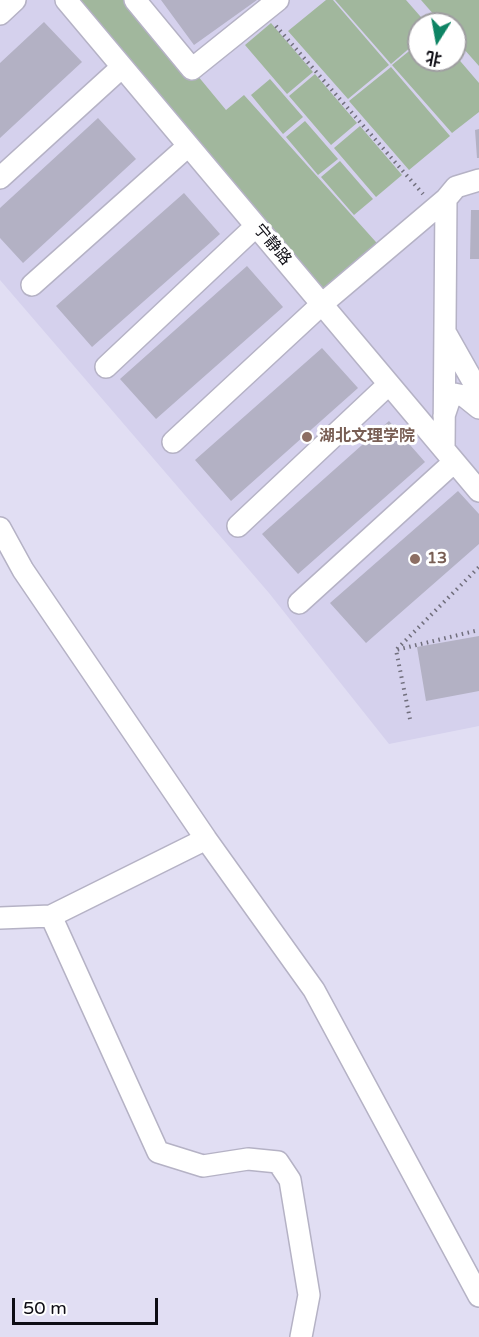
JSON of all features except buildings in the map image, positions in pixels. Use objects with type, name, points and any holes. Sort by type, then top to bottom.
[{"type":"street","points":[[0,14],[15,0]]},
{"type":"street","name":"宁静路","points":[[66,0],[479,491]]},
{"type":"street","points":[[135,0],[192,69],[271,6]]},
{"type":"street","points":[[0,178],[122,67]]},
{"type":"street","points":[[32,285],[188,146]]},
{"type":"street","points":[[173,442],[322,304],[456,188],[479,180]]},
{"type":"street","points":[[299,603],[449,455],[444,416],[445,331],[441,203]]},
{"type":"street","points":[[105,366],[256,226]]},
{"type":"street","points":[[445,331],[479,392]]},
{"type":"street","points":[[237,526],[389,384]]},
{"type":"street","points":[[444,416],[450,398],[454,394],[464,396],[479,408]]},
{"type":"street","points":[[0,528],[23,570],[206,839],[314,990],[479,1296]]},
{"type":"street","points":[[0,567],[23,570]]},
{"type":"street","points":[[0,918],[51,916],[206,839]]},
{"type":"street","points":[[51,916],[158,1152],[202,1166],[248,1159],[278,1162],[290,1180],[309,1295],[301,1337]]},
{"type":"path","points":[[271,6],[441,203]]},
{"type":"path","points":[[396,650],[479,567]]},
{"type":"path","points":[[396,650],[479,630]]},
{"type":"path","points":[[396,650],[410,719]]},
{"type":"shaded area","name":"湖北文理学院","points":[[0,0],[479,0],[479,726],[389,744],[269,593],[0,280]]},
{"type":"green space","points":[[66,0],[135,0],[226,110],[244,95],[384,251],[322,304]]},
{"type":"green space","points":[[326,0],[333,0],[389,65],[348,99],[288,31]]},
{"type":"green space","points":[[335,0],[406,0],[416,12],[407,12],[407,50],[391,64]]},
{"type":"green space","points":[[421,0],[479,0],[479,66],[467,52],[467,12],[432,12]]},
{"type":"green space","points":[[271,23],[313,72],[287,94],[245,45]]},
{"type":"green space","points":[[407,53],[407,72],[467,72],[467,69],[479,83],[479,112],[452,133],[392,65]]},
{"type":"green space","points":[[391,67],[450,136],[409,170],[349,101]]},
{"type":"green space","points":[[315,74],[357,123],[331,145],[289,96]]},
{"type":"green space","points":[[270,79],[303,117],[283,134],[251,95]]},
{"type":"green space","points":[[305,121],[338,159],[318,175],[286,137]]},
{"type":"green space","points":[[360,126],[402,175],[376,197],[334,148]]},
{"type":"green space","points":[[340,161],[373,199],[354,215],[321,177]]},
{"type":"place","name":"湖北文理学院","points":[[307,437]]},
{"type":"place","name":"13","points":[[415,559]]}]
